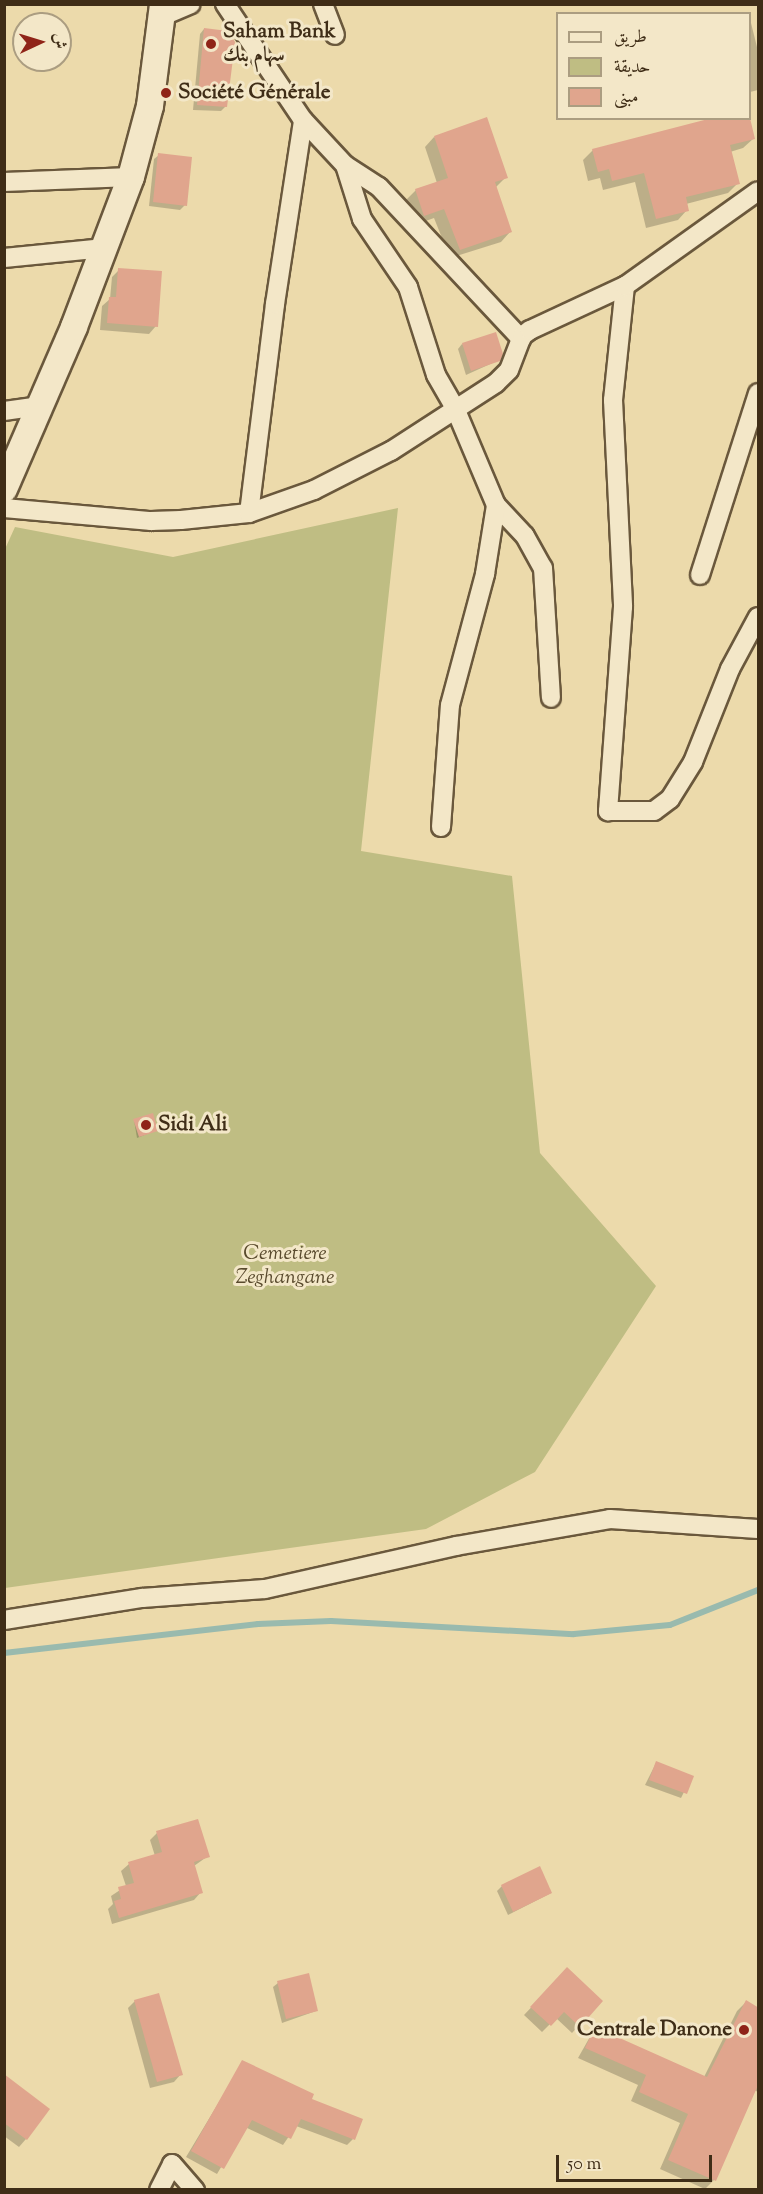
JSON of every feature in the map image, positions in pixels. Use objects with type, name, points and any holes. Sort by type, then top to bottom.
[{"type":"main road","points":[[4,489],[41,406],[131,177],[150,106],[163,10]]},
{"type":"street","points":[[163,10],[191,4]]},
{"type":"street","points":[[225,4],[303,120],[345,165],[379,187],[520,339]]},
{"type":"street","points":[[323,4],[335,35]]},
{"type":"street","points":[[249,513],[275,304],[303,120]]},
{"type":"street","points":[[345,165],[362,219],[408,287],[426,350],[455,408],[496,505],[525,536],[543,568],[551,698]]},
{"type":"street","points":[[4,182],[131,177]]},
{"type":"street","points":[[4,508],[151,521],[249,513],[314,490],[363,467],[502,378],[520,339],[530,330],[625,286],[759,191]]},
{"type":"street","points":[[4,258],[105,248]]},
{"type":"street","points":[[625,286],[613,400],[623,607],[608,811],[654,811],[670,799],[693,762],[730,669],[759,617]]},
{"type":"street","points":[[700,575],[750,446],[759,393]]},
{"type":"street","points":[[4,411],[41,406]]},
{"type":"street","points":[[441,827],[450,705],[485,574],[496,505]]},
{"type":"street","points":[[4,1620],[131,1600],[265,1589],[456,1546],[610,1519],[759,1529]]},
{"type":"street","points":[[159,2190],[172,2164],[195,2190]]},
{"type":"green space","name":"Cemetiere Zeghangane","points":[[398,508],[361,851],[512,876],[540,1153],[656,1286],[535,1472],[426,1529],[5,1588],[5,549],[15,527],[173,557]]},
{"type":"building","points":[[204,28],[228,31],[235,42],[227,107],[197,105]]},
{"type":"building","points":[[487,117],[508,178],[495,182],[512,232],[460,250],[444,209],[424,216],[415,189],[448,178],[434,136]]},
{"type":"building","points":[[704,120],[750,120],[755,139],[730,145],[740,184],[686,197],[689,211],[656,219],[644,173],[612,181],[609,169],[598,172],[592,149]]},
{"type":"building","points":[[158,153],[192,157],[187,206],[153,202]]},
{"type":"building","points":[[118,268],[162,271],[158,327],[107,323],[109,297],[116,297]]},
{"type":"building","points":[[496,332],[503,354],[500,361],[471,371],[462,343]]},
{"type":"building","name":"Sidi Ali","points":[[153,1113],[158,1131],[139,1137],[133,1119]]},
{"type":"building","points":[[656,1761],[694,1776],[687,1794],[649,1780]]},
{"type":"building","points":[[198,1819],[210,1857],[194,1862],[203,1893],[119,1918],[114,1901],[121,1899],[118,1887],[134,1883],[128,1862],[162,1852],[156,1831]]},
{"type":"building","points":[[540,1866],[552,1893],[513,1912],[501,1885]]},
{"type":"building","points":[[567,1967],[603,2001],[580,2027],[564,2012],[551,2026],[530,2007]]},
{"type":"building","points":[[309,1973],[318,2011],[286,2019],[277,1981]]},
{"type":"building","points":[[159,1993],[183,2075],[157,2082],[134,2000]]},
{"type":"building","points":[[746,2000],[759,2008],[759,2083],[716,2181],[668,2160],[688,2114],[639,2092],[646,2075],[585,2048],[595,2027],[707,2077]]},
{"type":"building","points":[[242,2060],[314,2094],[312,2099],[363,2119],[355,2140],[301,2119],[291,2139],[252,2120],[224,2169],[191,2151]]},
{"type":"building","points":[[4,2074],[50,2109],[27,2140],[4,2123]]},
{"type":"waterway","points":[[4,1653],[258,1624],[331,1621],[574,1634],[670,1625],[758,1590]]},
{"type":"place","name":"Saham Bank سهام بنك","points":[[211,44]]},
{"type":"place","name":"Société Générale","points":[[166,93]]},
{"type":"place","name":"Sidi Ali","points":[[146,1125]]},
{"type":"place","name":"Centrale Danone","points":[[744,2030]]}]
